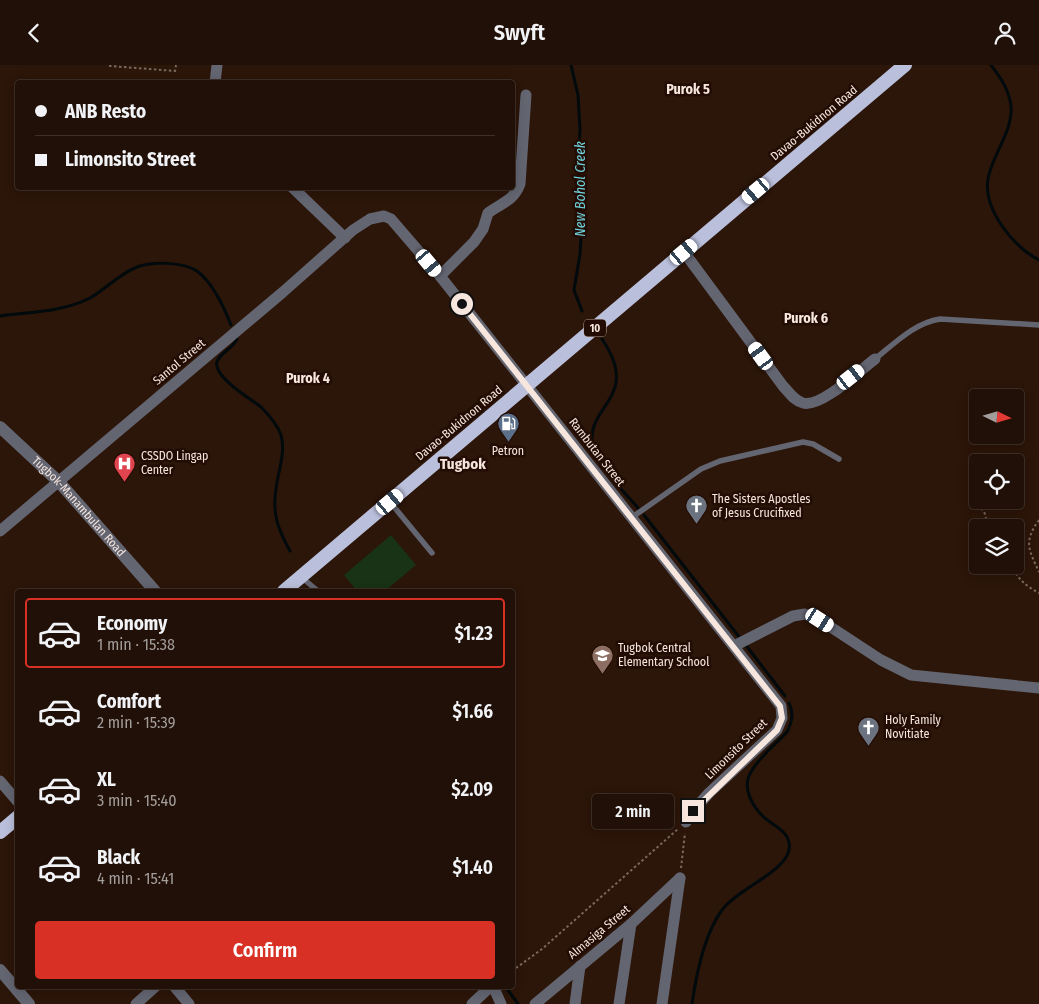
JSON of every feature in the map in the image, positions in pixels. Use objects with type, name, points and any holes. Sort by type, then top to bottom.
[{"type":"highway","name":"Davao-Bukidnon Road","points":[[286,589],[900,67]]},
{"type":"highway","points":[[0,832],[15,820]]},
{"type":"street","points":[[215,80],[217,65]]},
{"type":"street","points":[[440,276],[474,243],[483,229],[488,213],[513,197],[517,192],[520,184],[526,95]]},
{"type":"street","points":[[295,190],[345,238]]},
{"type":"street","name":"Rambutan Street","points":[[378,217],[384,216],[391,219],[440,276],[777,700],[782,718]]},
{"type":"street","name":"Santol Street","points":[[0,531],[362,223],[378,217]]},
{"type":"street","points":[[684,252],[792,397],[798,401],[810,404],[816,403],[875,359]]},
{"type":"street","name":"Tugbok-Manambulan Road","points":[[0,427],[59,482],[153,589]]},
{"type":"street","points":[[734,646],[793,617],[806,613],[820,620],[881,660],[911,675],[1039,689]]},
{"type":"street","name":"Limonsito Street","points":[[686,821],[698,805],[777,730],[782,718]]},
{"type":"street","points":[[0,781],[15,798]]},
{"type":"street","points":[[662,1004],[680,878]]},
{"type":"street","name":"Almasiga Street","points":[[535,1004],[631,924],[680,878]]},
{"type":"street","points":[[619,1004],[631,924]]},
{"type":"street","points":[[575,1004],[580,967]]},
{"type":"street","points":[[0,969],[15,987]]},
{"type":"street","points":[[17,989],[29,1004]]},
{"type":"street","points":[[136,1004],[153,989]]},
{"type":"street","points":[[176,989],[189,1004]]},
{"type":"street","points":[[472,1004],[489,989]]},
{"type":"street","points":[[494,989],[501,1004]]},
{"type":"lane","points":[[875,359],[916,327],[929,321],[940,319],[1039,325]]},
{"type":"lane","points":[[631,518],[701,469],[720,461],[803,442],[813,444],[840,459]]},
{"type":"lane","points":[[390,502],[432,553]]},
{"type":"lane","points":[[301,577],[316,589]]},
{"type":"path","points":[[110,65],[175,71],[176,65]]},
{"type":"path","points":[[1039,520],[1032,530],[1029,544],[1030,555],[1039,572]]},
{"type":"path","points":[[1016,574],[1026,586],[1039,593]]},
{"type":"path","points":[[680,878],[686,821]]},
{"type":"path","points":[[515,969],[542,949],[676,831]]},
{"type":"green space","points":[[391,535],[416,565],[387,589],[355,589],[344,575]]},
{"type":"waterway","name":"New Bohol Creek","points":[[571,65],[578,95],[580,129],[578,165],[581,237],[574,290],[582,311]]},
{"type":"waterway","points":[[991,65],[1004,84],[1011,106],[1011,116],[1006,134],[990,170],[988,179],[990,203],[995,215],[1011,237],[1029,254],[1039,260]]},
{"type":"waterway","points":[[0,316],[46,311],[80,303],[137,267],[167,263],[191,268],[203,276],[217,296],[231,325]]},
{"type":"waterway","points":[[237,339],[219,359],[217,368],[227,381],[270,416],[281,435],[283,449],[275,506],[279,528],[290,551]]},
{"type":"waterway","name":"New Bohol Creek","points":[[602,339],[613,360],[616,376],[614,390],[595,423],[592,436],[594,451],[607,472],[638,508]]},
{"type":"waterway","name":"New Bohol Creek","points":[[644,515],[740,638]]},
{"type":"waterway","name":"New Bohol Creek","points":[[745,644],[785,696]]},
{"type":"waterway","name":"New Bohol Creek","points":[[692,1004],[702,955],[716,919],[722,910],[738,895],[779,866],[786,858],[789,850],[786,835],[766,819],[753,804],[747,785],[748,778],[758,761],[787,732],[792,718],[789,703]]},
{"type":"waterway","points":[[507,989],[518,1004]]},
{"type":"place","name":"Petron","points":[[508,443]]},
{"type":"place","name":"CSSDO Lingap Center","points":[[125,482]]},
{"type":"place","name":"The Sisters Apostles of Jesus Crucifixed","points":[[696,525]]},
{"type":"place","name":"Tugbok Central Elementary School","points":[[602,674]]},
{"type":"place","name":"Holy Family Novitiate","points":[[869,746]]},
{"type":"district","name":"Purok 5","points":[[688,89]]},
{"type":"district","name":"Purok 6","points":[[806,318]]},
{"type":"district","name":"Purok 4","points":[[308,378]]},
{"type":"district","name":"Tugbok","points":[[463,464]]},
{"type":"route","points":[[462,304],[780,706],[782,718],[777,730],[693,811]]}]
